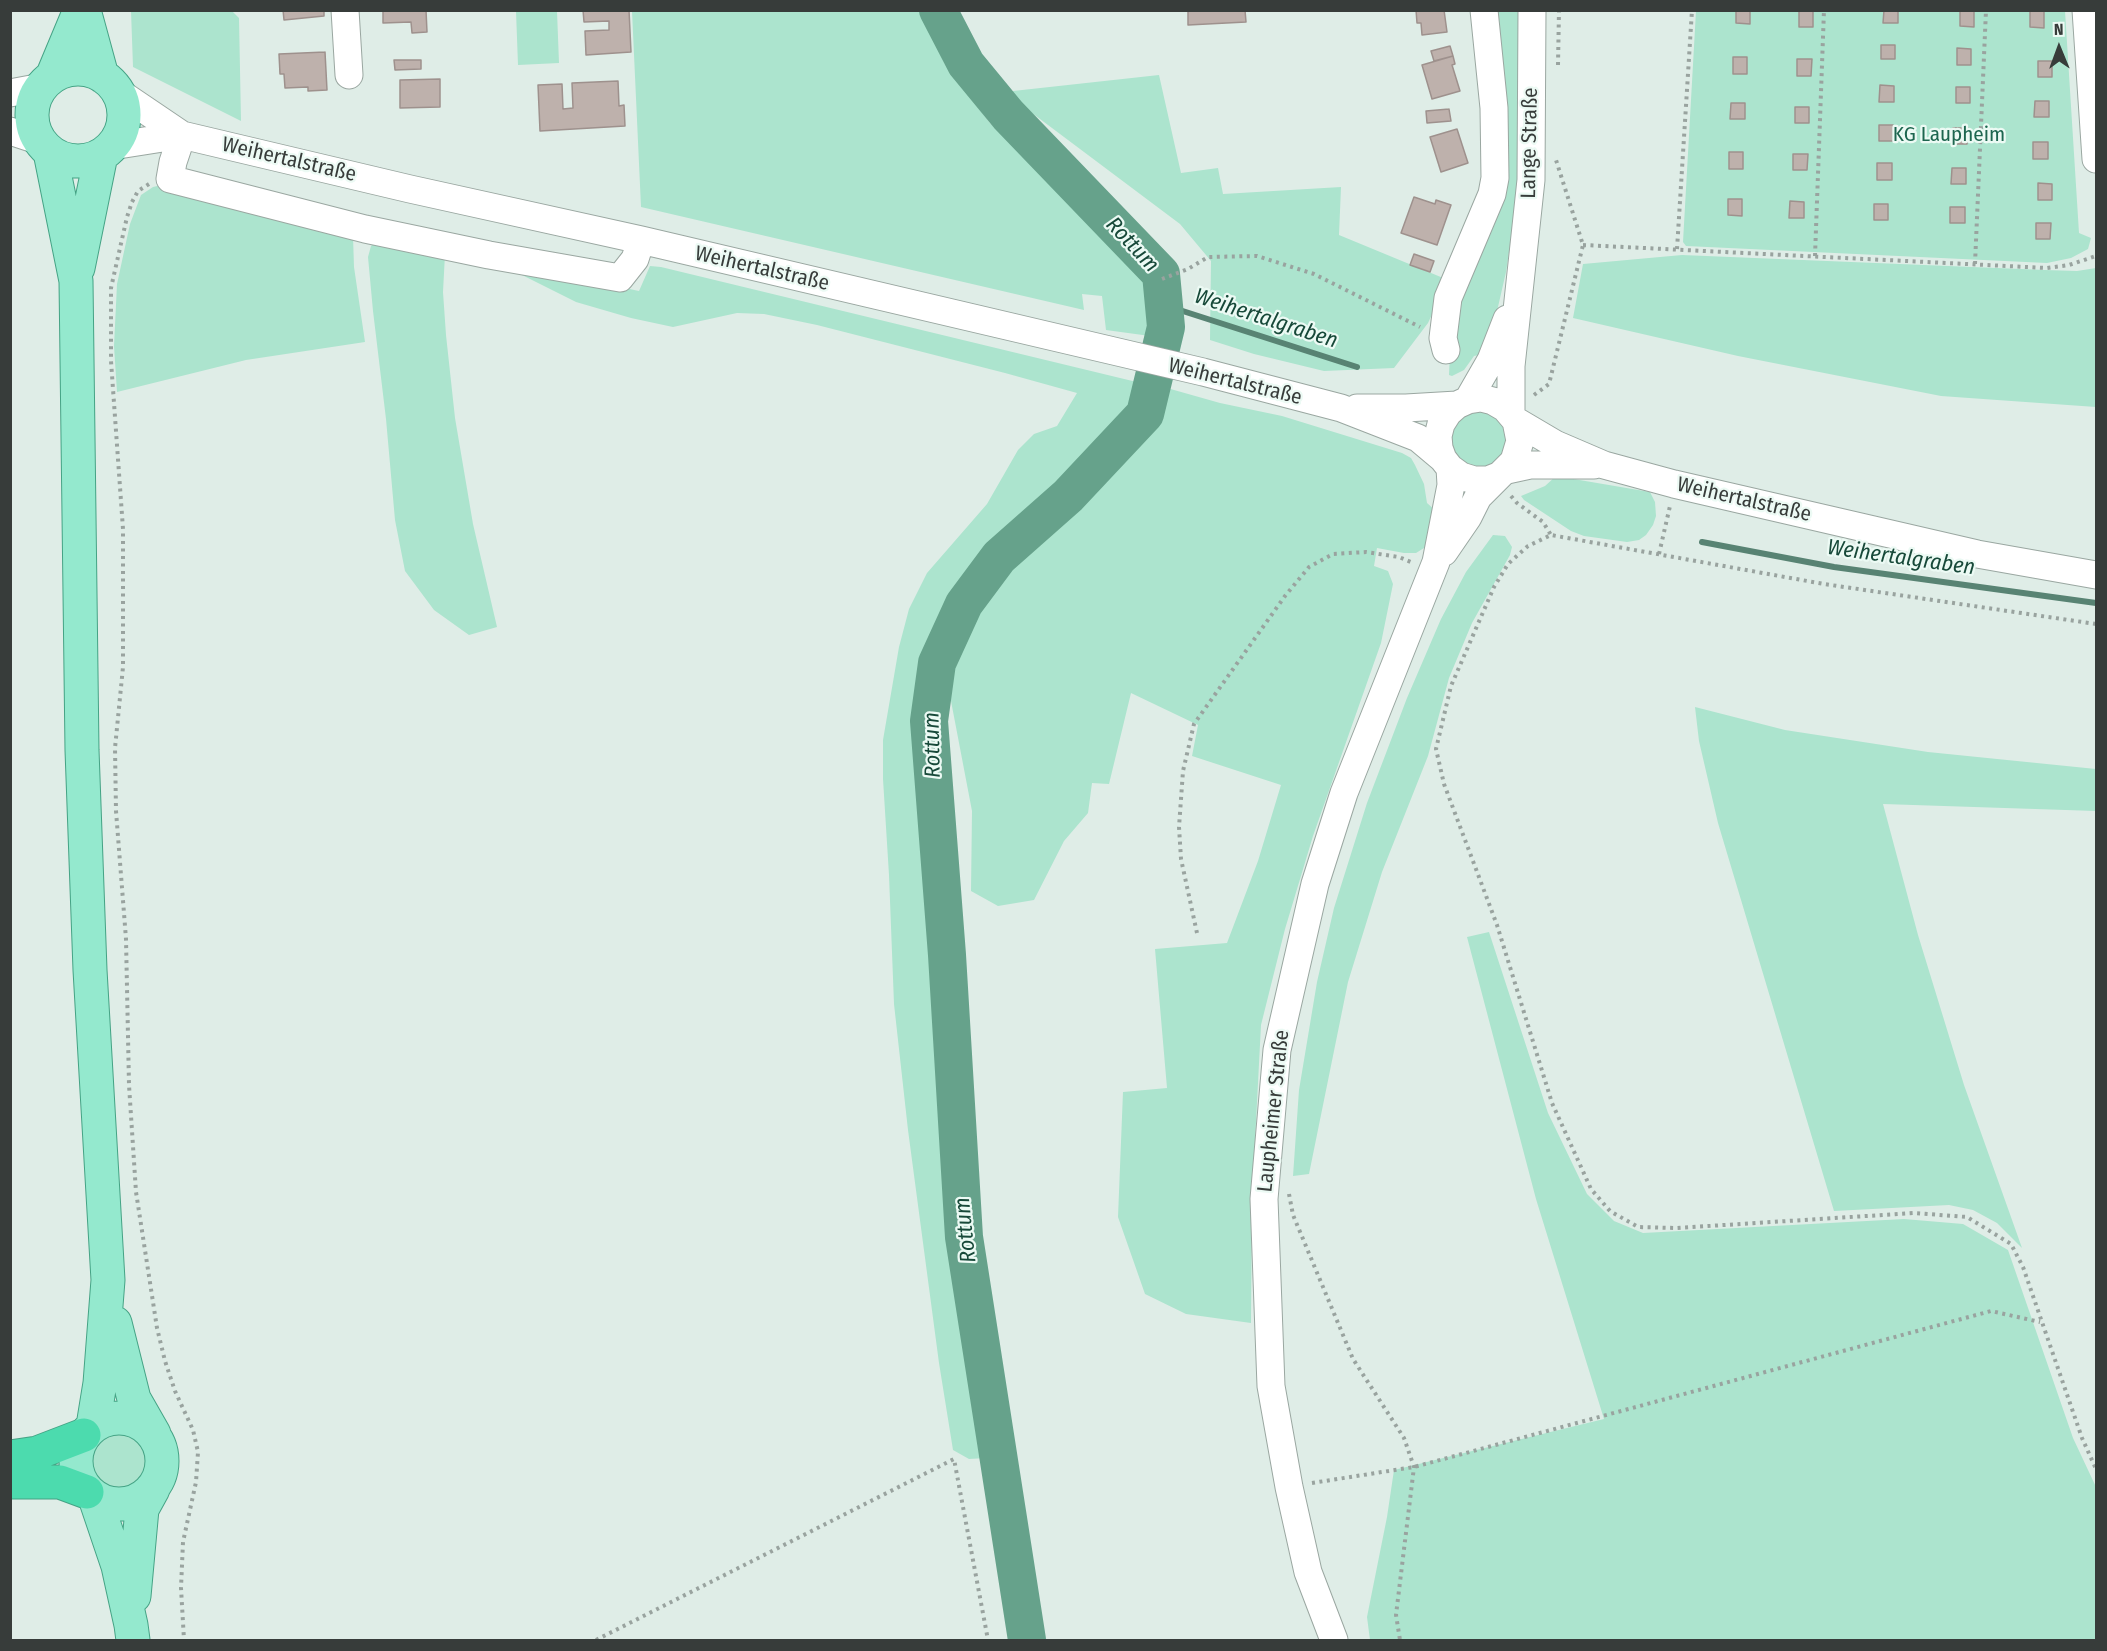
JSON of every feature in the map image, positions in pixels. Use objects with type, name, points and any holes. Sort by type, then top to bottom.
[{"type":"highway","points":[[10,1457],[37,1454],[88,1431]]},
{"type":"highway","points":[[10,1482],[60,1482],[91,1495]]},
{"type":"main road","points":[[33,141],[61,158],[75,161],[88,160],[107,150],[119,136],[123,125],[122,102],[110,84],[82,10]]},
{"type":"main road","points":[[75,281],[33,141],[32,114],[35,86],[82,10]]},
{"type":"main road","points":[[35,86],[64,72],[77,70],[90,71],[110,84]]},
{"type":"main road","points":[[107,150],[75,281],[83,761],[90,970],[108,1280],[118,1341],[134,1399],[161,1449],[163,1463],[160,1477],[142,1509],[132,1633]]},
{"type":"main road","points":[[108,1280],[100,1383],[88,1431],[78,1447],[75,1460],[77,1473],[91,1495],[118,1566],[132,1633]]},
{"type":"main road","points":[[88,1431],[106,1420],[120,1418],[133,1420],[146,1426],[155,1436]]},
{"type":"main road","points":[[91,1495],[109,1503],[121,1505],[144,1498],[153,1489]]},
{"type":"street","points":[[345,10],[349,75]]},
{"type":"street","points":[[1444,344],[1448,298],[1492,194],[1495,178],[1494,108],[1484,10]]},
{"type":"street","name":"Lange Straße","points":[[1519,412],[1510,384],[1532,180],[1532,10]]},
{"type":"street","points":[[2086,10],[2097,159]]},
{"type":"street","name":"Weihertalstraße","points":[[110,84],[182,135],[1203,372],[1341,408],[1419,438],[1446,464]]},
{"type":"street","name":"Weihertalstraße","points":[[107,150],[182,135]]},
{"type":"street","points":[[182,135],[170,179],[365,229],[620,279],[635,259],[641,240]]},
{"type":"street","name":"Lange Straße","points":[[1463,402],[1491,360],[1520,275]]},
{"type":"street","points":[[1481,398],[1519,412],[1518,452],[1505,480],[1474,480],[1461,476],[1446,464],[1439,448],[1438,436],[1441,424],[1448,413],[1463,402],[1481,398]]},
{"type":"street","name":"Weihertalstraße","points":[[1341,408],[1406,408],[1463,402]]},
{"type":"street","name":"Weihertalstraße","points":[[1519,412],[1555,444],[1604,465],[1674,484],[1977,554],[2097,575]]},
{"type":"street","name":"Laupheimer Straße","points":[[1334,1641],[1308,1572],[1288,1487],[1271,1386],[1264,1199],[1277,1050],[1315,884],[1344,793],[1434,567],[1452,485],[1446,464]]},
{"type":"street","name":"Weihertalstraße","points":[[1505,480],[1530,465],[1604,465]]},
{"type":"street","name":"Laupheimer Straße","points":[[1434,567],[1468,517],[1478,497],[1505,480]]},
{"type":"path","points":[[1677,249],[1692,10]]},
{"type":"path","points":[[1815,256],[1824,10]]},
{"type":"path","points":[[1975,264],[1986,10]]},
{"type":"path","points":[[1519,412],[1549,384],[1583,245],[1555,156]]},
{"type":"path","points":[[170,179],[153,182],[138,191],[127,217],[111,288],[111,360],[123,529],[123,666],[115,748],[116,800],[126,939],[131,1142],[137,1202],[157,1328],[165,1361],[175,1391],[193,1430],[198,1452],[196,1482],[183,1542],[181,1588],[184,1641]]},
{"type":"path","points":[[1583,245],[2047,268],[2069,265],[2097,256]]},
{"type":"path","points":[[1162,279],[1188,269],[1208,257],[1257,256],[1314,274],[1444,344]]},
{"type":"path","points":[[1505,480],[1517,503],[1543,522],[1551,535]]},
{"type":"path","points":[[1659,554],[1674,484]]},
{"type":"path","points":[[2097,624],[1824,584],[1551,535],[1528,546],[1508,564],[1494,587],[1451,686],[1436,749],[1444,784],[1497,925],[1552,1103],[1591,1189],[1610,1211],[1638,1227],[1677,1228],[1914,1213],[1967,1217],[2011,1244],[2023,1267],[2082,1438],[2097,1469]]},
{"type":"path","points":[[1197,933],[1181,859],[1179,827],[1182,771],[1194,724],[1285,596],[1309,567],[1333,554],[1366,552],[1399,557],[1434,567]]},
{"type":"path","points":[[1288,1187],[1293,1215],[1353,1359],[1404,1438],[1414,1467],[1396,1615],[1400,1641]]},
{"type":"path","points":[[1331,1479],[1414,1467],[1991,1311],[2041,1322]]},
{"type":"path","points":[[596,1641],[954,1458],[988,1641]]},
{"type":"green space","points":[[131,11],[232,11],[239,18],[241,121],[133,67]]},
{"type":"green space","points":[[516,11],[557,11],[559,63],[518,65]]},
{"type":"green space","points":[[632,11],[924,11],[926,22],[945,64],[990,123],[1146,275],[1150,292],[1150,336],[1106,330],[1102,296],[1082,294],[1084,310],[641,207]]},
{"type":"green space","points":[[1493,11],[1523,11],[1519,164],[1515,212],[1506,272],[1495,320],[1484,354],[1474,356],[1464,370],[1452,376],[1449,375],[1452,307],[1492,208]]},
{"type":"green space","name":"KG Laupheim","points":[[1696,11],[2065,11],[2079,233],[2091,238],[2088,249],[2071,258],[2047,263],[1686,246],[1683,242]]},
{"type":"green space","points":[[1159,75],[1181,173],[1218,168],[1223,194],[1341,187],[1339,235],[1448,280],[1428,323],[1394,368],[1324,371],[1254,354],[1210,340],[1211,261],[1180,224],[1004,92]]},
{"type":"green space","points":[[166,184],[353,236],[354,267],[365,342],[246,360],[117,392],[114,346],[117,284],[130,224],[141,195],[153,187]]},
{"type":"green space","points":[[381,237],[639,291],[650,266],[661,267],[1149,385],[1130,411],[1079,461],[1052,495],[1001,546],[949,608],[931,652],[923,689],[920,736],[920,825],[967,1330],[986,1458],[969,1459],[953,1450],[939,1363],[894,1004],[883,740],[899,647],[909,609],[927,573],[987,504],[1018,450],[1034,434],[1057,426],[1077,393],[817,325],[764,314],[737,313],[673,327],[631,318],[576,302],[506,267],[445,254],[443,292],[455,418],[473,524],[497,627],[469,635],[434,610],[405,571],[395,520],[368,257],[371,246]]},
{"type":"green space","points":[[1682,255],[2045,270],[2077,271],[2096,268],[2096,407],[1941,396],[1738,356],[1573,318],[1583,264]]},
{"type":"green space","points":[[1167,388],[1220,403],[1282,416],[1402,453],[1411,458],[1424,484],[1427,503],[1437,512],[1430,538],[1424,548],[1416,553],[1377,548],[1374,566],[1388,571],[1393,584],[1381,643],[1313,836],[1285,929],[1261,1025],[1252,1199],[1251,1323],[1186,1314],[1145,1294],[1118,1217],[1123,1092],[1167,1088],[1155,949],[1227,943],[1258,861],[1281,785],[1192,756],[1198,725],[1131,693],[1109,784],[1092,783],[1088,813],[1064,841],[1034,900],[998,906],[971,891],[972,811],[947,680],[957,642],[994,578],[1131,449],[1159,413]]},
{"type":"green space","points":[[1477,409],[1496,415],[1507,431],[1506,450],[1494,465],[1476,470],[1452,457],[1448,430],[1453,422]]},
{"type":"green space","points":[[1556,476],[1650,492],[1655,502],[1656,516],[1653,525],[1639,540],[1627,542],[1584,536],[1571,531],[1521,496],[1545,486]]},
{"type":"green space","points":[[1493,535],[1505,536],[1512,547],[1510,555],[1472,623],[1449,678],[1428,756],[1382,872],[1348,982],[1309,1174],[1293,1176],[1299,1090],[1317,982],[1334,908],[1367,803],[1407,698],[1441,619],[1466,572]]},
{"type":"green space","points":[[1695,707],[1785,730],[1928,752],[2096,769],[2096,811],[1883,804],[1918,935],[1964,1085],[2022,1248],[1997,1223],[1973,1210],[1949,1205],[1834,1211],[1718,823],[1699,741]]},
{"type":"green space","points":[[1489,932],[1548,1113],[1587,1194],[1614,1221],[1643,1233],[1904,1219],[1963,1224],[2008,1250],[2073,1438],[2096,1487],[2096,1640],[1370,1640],[1367,1617],[1394,1470],[1604,1419],[1536,1199],[1467,937]]},
{"type":"green space","points":[[119,1428],[142,1437],[151,1460],[142,1483],[119,1492],[96,1483],[87,1460],[96,1437]]},
{"type":"building","points":[[283,10],[324,10],[324,16],[284,20]]},
{"type":"building","points":[[383,10],[426,10],[427,32],[412,33],[411,22],[383,23]]},
{"type":"building","points":[[583,10],[629,10],[631,52],[586,55],[585,31],[609,30],[609,21],[584,22]]},
{"type":"building","points":[[1188,10],[1245,10],[1246,22],[1188,25]]},
{"type":"building","points":[[1416,10],[1444,10],[1447,32],[1422,35],[1421,23],[1417,23]]},
{"type":"building","points":[[1736,10],[1750,10],[1750,24],[1736,23]]},
{"type":"building","points":[[1799,10],[1813,11],[1813,27],[1799,27]]},
{"type":"building","points":[[1884,10],[1898,10],[1898,23],[1883,23]]},
{"type":"building","points":[[1960,10],[1974,10],[1974,27],[1960,26]]},
{"type":"building","points":[[2030,11],[2044,11],[2044,28],[2030,27]]},
{"type":"building","points":[[1881,45],[1895,45],[1895,59],[1881,59]]},
{"type":"building","points":[[1450,46],[1453,56],[1434,61],[1431,51]]},
{"type":"building","points":[[1957,48],[1971,49],[1971,65],[1957,65]]},
{"type":"building","points":[[325,52],[327,90],[308,91],[308,87],[285,88],[284,74],[280,74],[279,54]]},
{"type":"building","points":[[1453,56],[1455,64],[1452,65],[1460,91],[1432,99],[1422,65]]},
{"type":"building","points":[[1733,57],[1747,57],[1747,74],[1733,74]]},
{"type":"building","points":[[1797,59],[1812,59],[1811,76],[1797,76]]},
{"type":"building","points":[[394,60],[421,60],[421,69],[395,70]]},
{"type":"building","points":[[2038,61],[2052,61],[2052,77],[2038,77]]},
{"type":"building","points":[[440,79],[440,107],[400,108],[400,80]]},
{"type":"building","points":[[618,81],[619,106],[624,105],[625,126],[540,131],[538,85],[562,84],[563,109],[573,108],[572,83]]},
{"type":"building","points":[[1880,85],[1894,86],[1894,102],[1879,102]]},
{"type":"building","points":[[1956,87],[1970,87],[1970,103],[1956,103]]},
{"type":"building","points":[[2035,101],[2049,101],[2049,117],[2034,117]]},
{"type":"building","points":[[1731,103],[1745,103],[1745,119],[1730,119]]},
{"type":"building","points":[[1795,107],[1809,107],[1809,123],[1795,123]]},
{"type":"building","points":[[1449,109],[1451,121],[1427,123],[1426,111]]},
{"type":"building","points":[[1879,125],[1893,125],[1893,141],[1879,141]]},
{"type":"building","points":[[1953,128],[1968,128],[1967,144],[1953,144]]},
{"type":"building","points":[[1457,129],[1468,163],[1441,172],[1430,137]]},
{"type":"building","points":[[2033,142],[2048,142],[2048,159],[2033,159]]},
{"type":"building","points":[[1729,152],[1743,152],[1743,169],[1729,169]]},
{"type":"building","points":[[1793,154],[1808,154],[1807,170],[1793,170]]},
{"type":"building","points":[[1877,163],[1892,163],[1892,180],[1877,180]]},
{"type":"building","points":[[1952,168],[1966,168],[1966,184],[1951,184]]},
{"type":"building","points":[[2038,183],[2052,184],[2052,200],[2038,200]]},
{"type":"building","points":[[1414,197],[1435,204],[1436,200],[1451,205],[1437,245],[1401,233]]},
{"type":"building","points":[[1728,199],[1742,199],[1742,216],[1728,215]]},
{"type":"building","points":[[1790,201],[1804,202],[1804,218],[1789,218]]},
{"type":"building","points":[[1874,204],[1888,204],[1888,220],[1874,220]]},
{"type":"building","points":[[1950,207],[1965,207],[1965,223],[1950,223]]},
{"type":"building","points":[[2036,223],[2051,223],[2050,239],[2036,239]]},
{"type":"building","points":[[1414,254],[1434,261],[1430,272],[1410,265]]},
{"type":"waterway","name":"Rottum","points":[[938,10],[966,64],[1008,115],[1161,274],[1166,327],[1145,414],[1068,496],[999,557],[964,604],[937,663],[929,721],[947,955],[964,1237],[1027,1640]]},
{"type":"waterway","name":"Weihertalgraben","points":[[1164,305],[1357,367]]},
{"type":"waterway","name":"Weihertalgraben","points":[[1702,542],[1834,567],[2096,603]]}]
